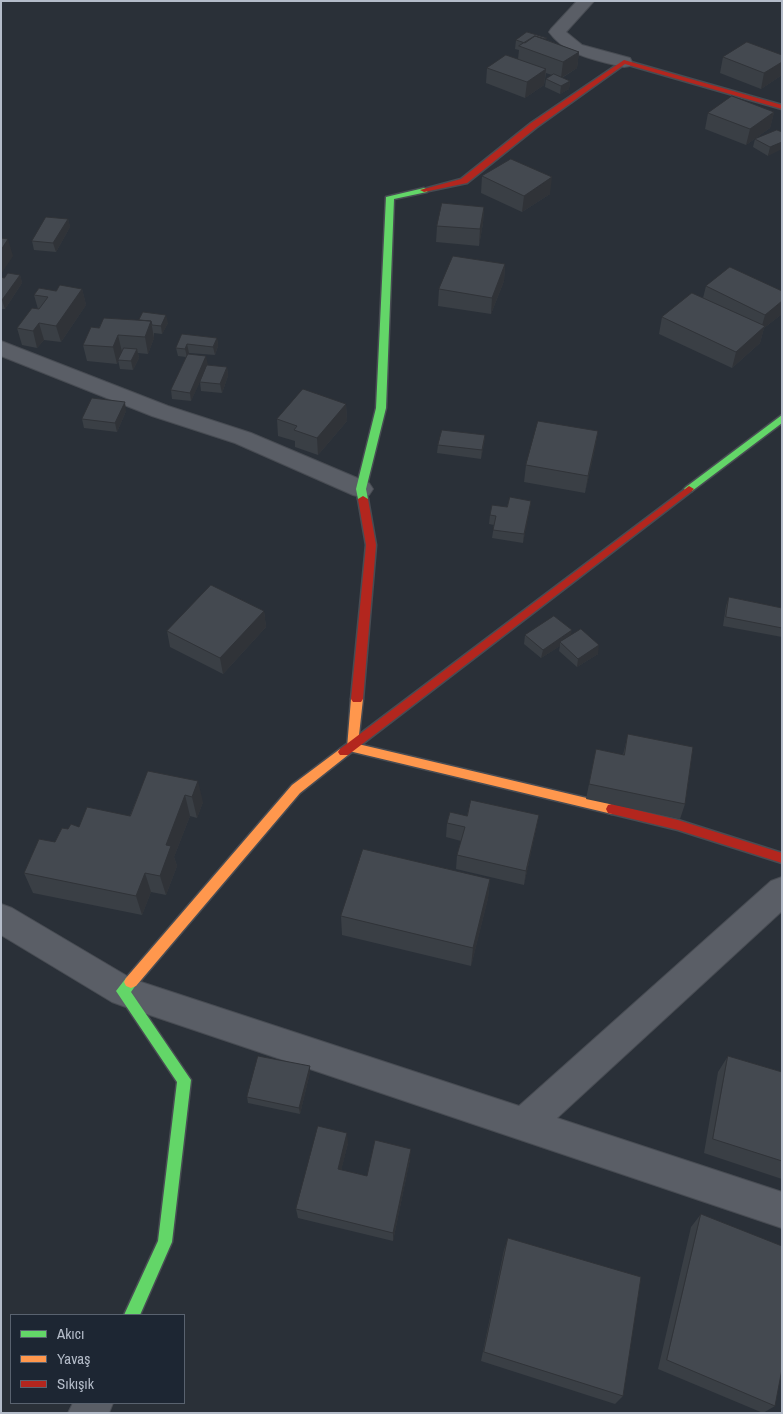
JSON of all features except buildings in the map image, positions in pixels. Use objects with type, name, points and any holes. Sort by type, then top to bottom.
[{"type":"street","points":[[586,1],[557,32],[576,48],[782,107]]},
{"type":"street","points":[[352,747],[371,545],[361,489],[381,408],[390,197],[464,181],[534,125],[624,62]]},
{"type":"street","points":[[1,348],[160,411],[243,438],[361,489]]},
{"type":"street","points":[[123,991],[296,789],[782,418]]},
{"type":"street","points":[[352,747],[678,826],[782,858]]},
{"type":"street","points":[[525,1124],[782,891]]},
{"type":"street","points":[[1,918],[123,991],[782,1210]]},
{"type":"street","points":[[123,991],[184,1080],[165,1242],[132,1314]]},
{"type":"traffic: fast","points":[[363,499],[361,489],[381,408],[390,197],[424,190]]},
{"type":"traffic: fast","points":[[689,489],[782,418]]},
{"type":"traffic: fast","points":[[131,982],[123,991],[184,1080],[165,1242],[132,1314]]},
{"type":"traffic: slow","points":[[357,699],[352,747],[612,809]]},
{"type":"traffic: slow","points":[[131,982],[296,789],[344,752]]},
{"type":"traffic: jam","points":[[424,190],[464,181],[534,125],[624,62],[782,107]]},
{"type":"traffic: jam","points":[[344,752],[689,489]]},
{"type":"traffic: jam","points":[[357,699],[371,545],[363,499]]},
{"type":"traffic: jam","points":[[612,809],[678,825],[782,858]]}]
